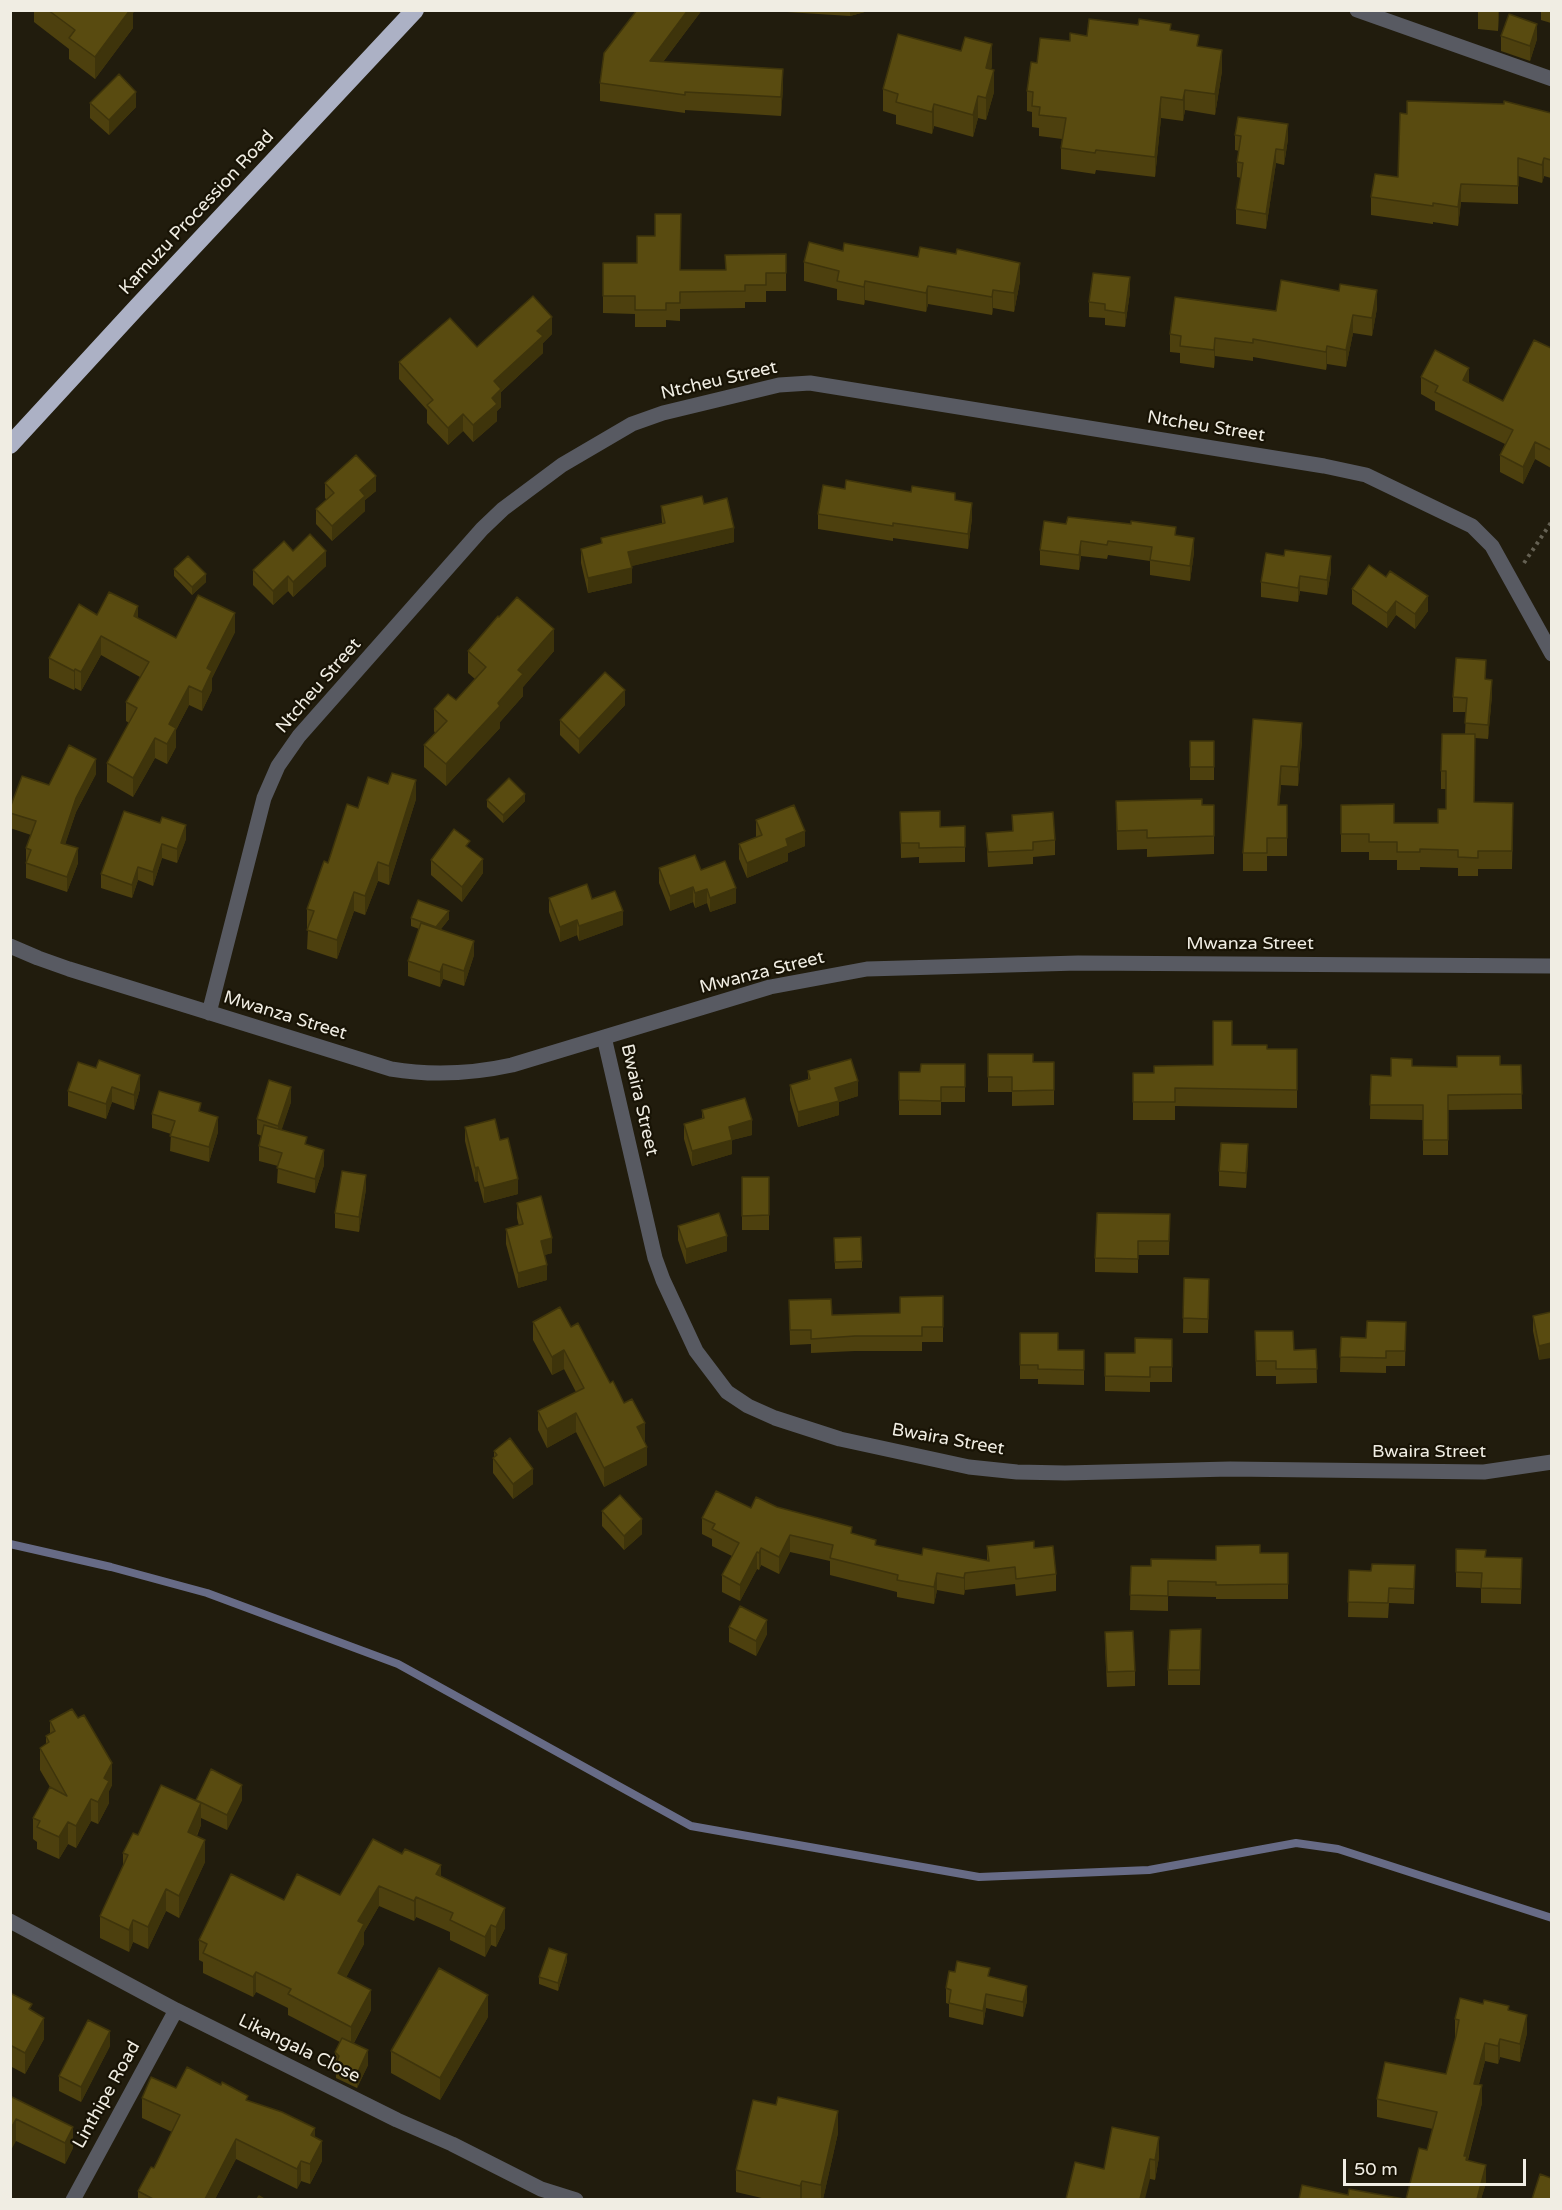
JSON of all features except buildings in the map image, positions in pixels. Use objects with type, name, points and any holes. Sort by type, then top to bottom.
[{"type":"highway","name":"Kamuzu Procession Road","points":[[10,446],[415,10]]},
{"type":"street","points":[[1357,10],[1551,79]]},
{"type":"street","name":"Ntcheu Street","points":[[209,1013],[264,798],[278,766],[299,736],[482,529],[503,509],[562,465],[632,424],[663,413],[778,385],[810,383],[1366,474],[1472,526],[1492,546],[1551,654]]},
{"type":"street","name":"Mwanza Street","points":[[10,946],[38,958],[391,1069],[416,1073],[461,1074],[483,1071],[604,1037],[770,987],[867,969],[1078,963],[1551,966]]},
{"type":"street","name":"Bwaira Street","points":[[604,1037],[655,1258],[663,1280],[696,1351],[727,1392],[748,1406],[775,1418],[840,1439],[969,1467],[1017,1472],[1230,1469],[1485,1472],[1551,1462]]},
{"type":"street","name":"Likangala Close","points":[[10,1921],[176,2010],[397,2120],[453,2144],[541,2189],[576,2199]]},
{"type":"street","name":"Linthipe Road","points":[[73,2199],[176,2010]]},
{"type":"path","points":[[1512,583],[1551,521]]},
{"type":"waterway","points":[[10,1544],[111,1567],[207,1593],[398,1664],[691,1826],[979,1877],[1149,1870],[1296,1843],[1338,1849],[1552,1918]]}]
